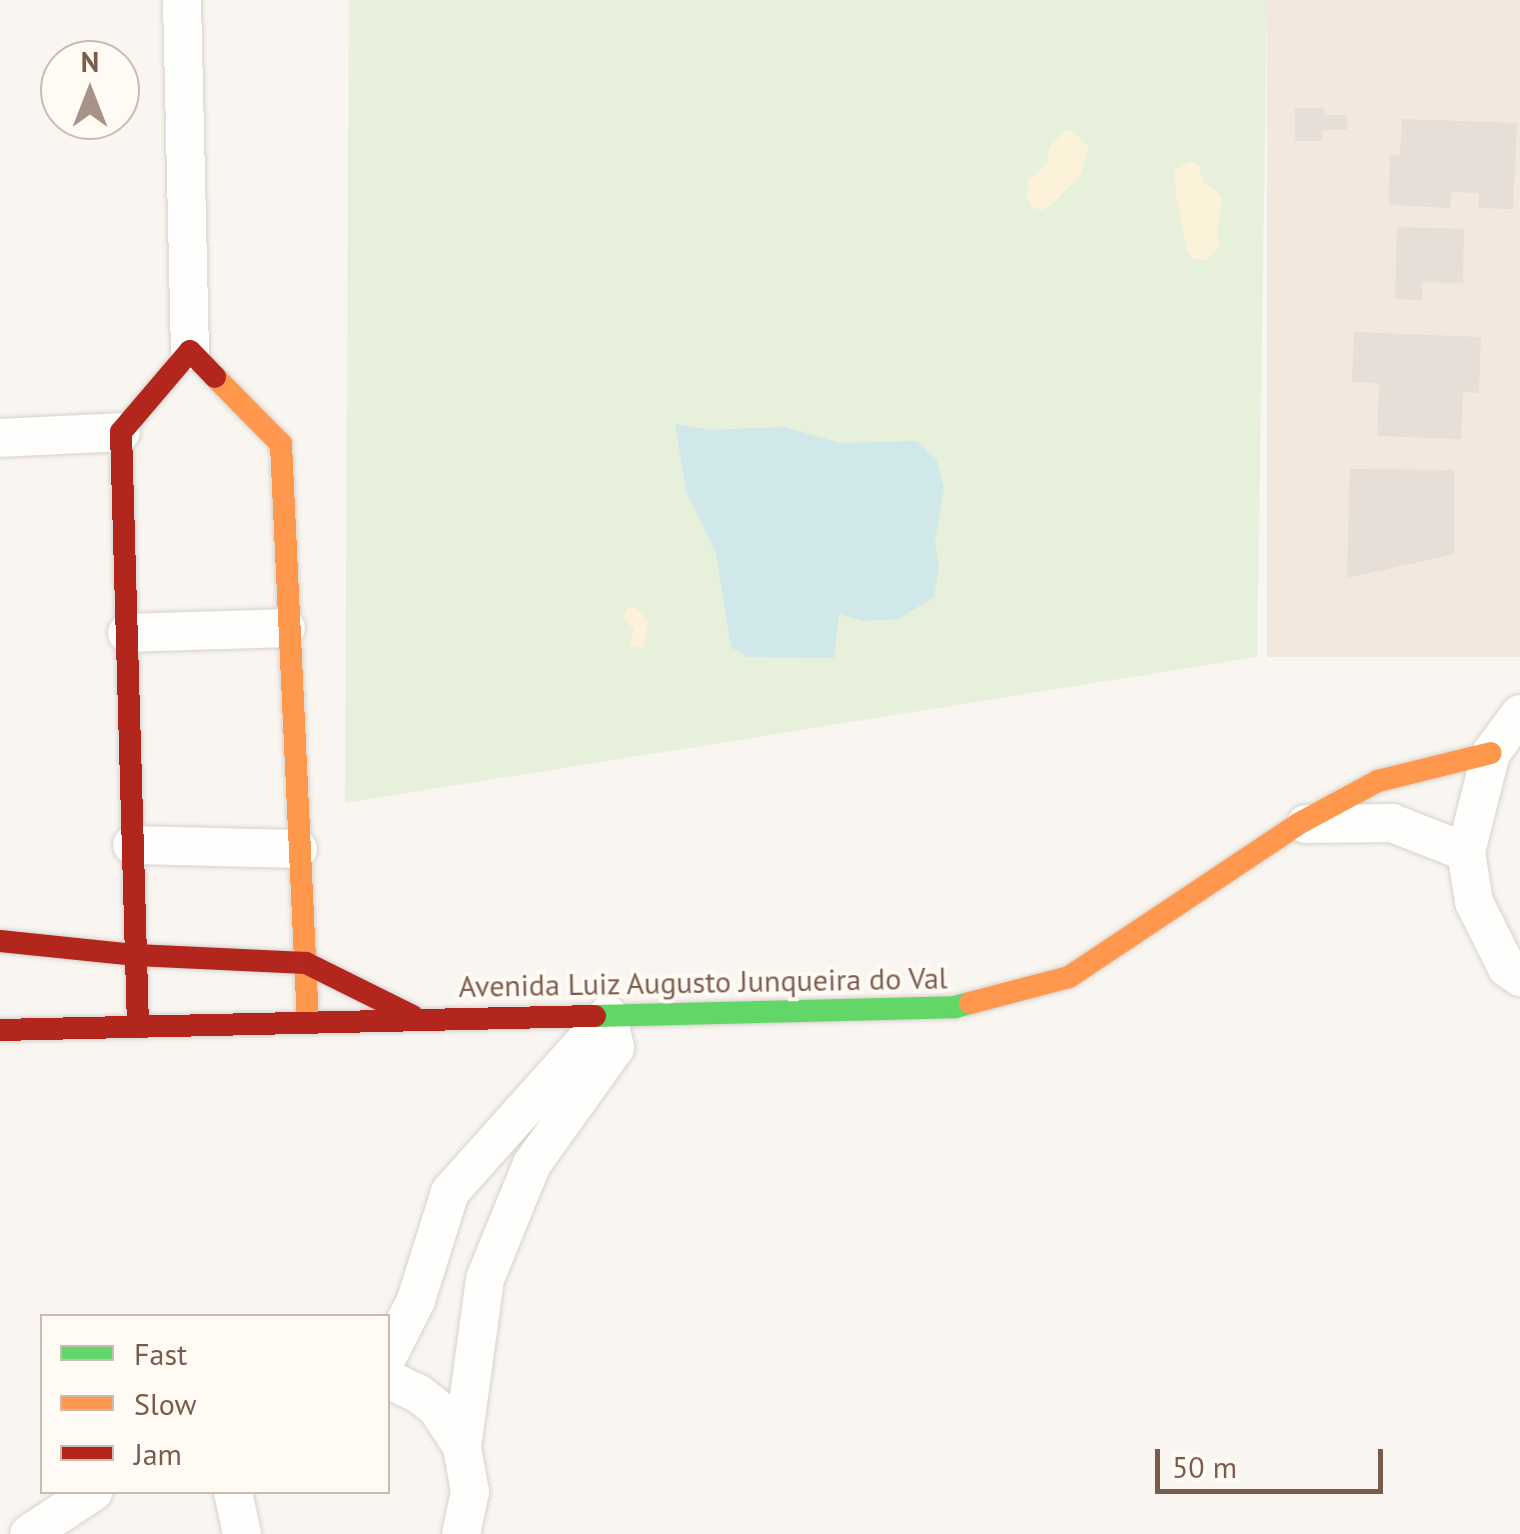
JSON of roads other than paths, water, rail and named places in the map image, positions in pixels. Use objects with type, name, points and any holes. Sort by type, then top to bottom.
[{"type":"street","points":[[138,1026],[121,432],[190,350],[182,0]]},
{"type":"street","points":[[190,350],[281,444],[286,628],[308,1022]]},
{"type":"street","points":[[0,438],[121,432]]},
{"type":"street","points":[[126,633],[286,628]]},
{"type":"street","points":[[1520,714],[1491,753],[1466,852],[1474,902],[1507,968],[1520,977]]},
{"type":"street","name":"Avenida Luiz Augusto Junqueira do Val","points":[[0,1030],[955,1007],[1069,977],[1298,824],[1378,781],[1491,753]]},
{"type":"street","points":[[1298,824],[1392,823],[1466,852]]},
{"type":"street","points":[[132,846],[298,849]]},
{"type":"street","name":"Avenida Luiz Augusto Junqueira do Val","points":[[0,941],[136,955],[306,963],[418,1019]]},
{"type":"street","points":[[390,1352],[416,1300],[450,1192],[608,1015]]},
{"type":"street","points":[[468,1528],[469,1481],[462,1447],[485,1279],[532,1164],[615,1048],[608,1015]]},
{"type":"street","points":[[390,1380],[436,1408],[462,1447]]},
{"type":"street","points":[[29,1534],[90,1494]]},
{"type":"street","points":[[233,1494],[242,1534]]},
{"type":"water","points":[[675,424],[709,430],[783,427],[841,443],[917,441],[936,459],[944,488],[935,542],[939,566],[934,597],[899,619],[863,621],[839,614],[834,658],[747,657],[731,647],[716,553],[686,491]]}]
